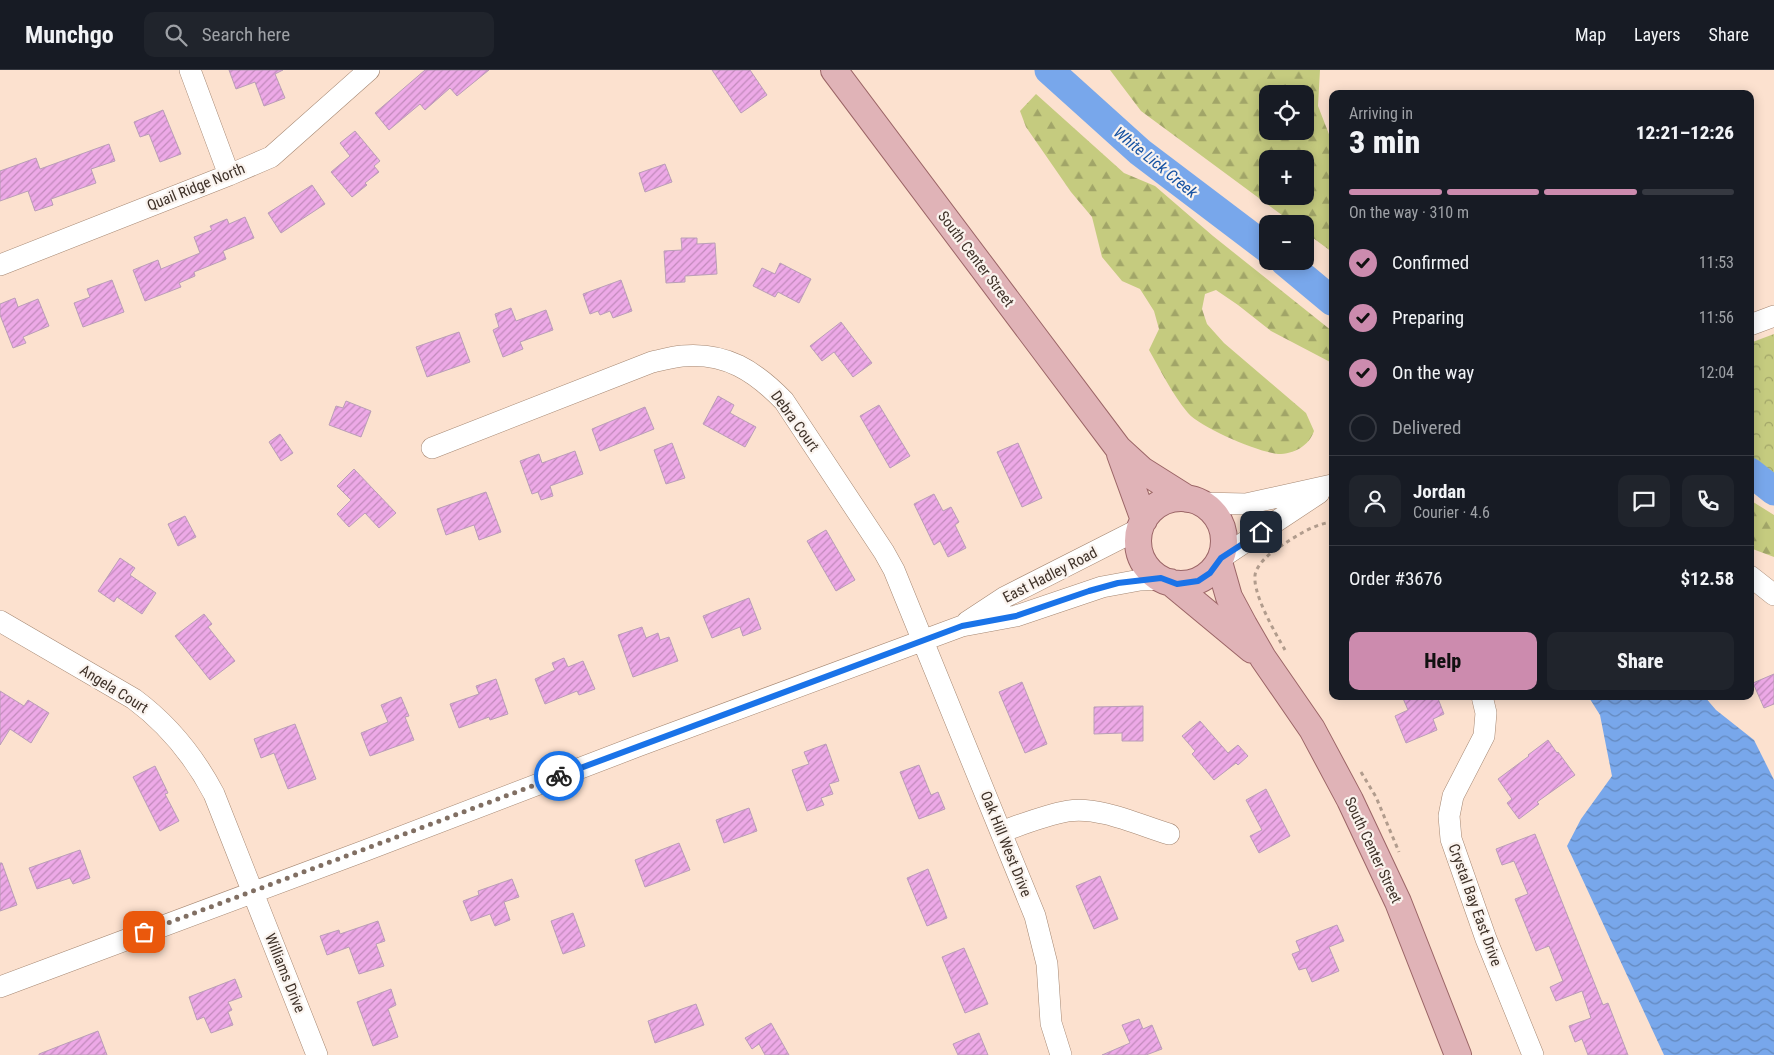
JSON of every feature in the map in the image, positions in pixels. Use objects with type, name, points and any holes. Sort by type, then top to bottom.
[{"type":"main road","name":"South Center Street","points":[[834,70],[1118,448],[1142,470],[1195,501]]},
{"type":"main road","name":"South Center Street","points":[[1118,448],[1133,485],[1142,524]]},
{"type":"main road","points":[[1175,499],[1195,501],[1215,515],[1223,531],[1224,540],[1220,560],[1210,573],[1198,581],[1184,584],[1165,580],[1153,573],[1142,557],[1139,548],[1142,524],[1152,510],[1163,503],[1175,499]]},
{"type":"main road","name":"South Center Street","points":[[1220,560],[1232,604],[1264,658],[1312,729],[1350,800],[1398,902],[1458,1055]]},
{"type":"main road","name":"South Center Street","points":[[1165,580],[1264,658]]},
{"type":"street","points":[[190,70],[229,175]]},
{"type":"street","name":"Quail Ridge North","points":[[0,265],[271,157],[369,70]]},
{"type":"street","points":[[1754,324],[1774,316]]},
{"type":"street","name":"Debra Court","points":[[432,448],[652,362],[682,356],[703,356],[731,362],[747,368],[769,385],[784,401],[884,552],[924,641]]},
{"type":"street","points":[[1195,501],[1246,504],[1329,486]]},
{"type":"street","points":[[1220,560],[1329,487]]},
{"type":"street","name":"East Hadley Road","points":[[962,626],[1005,597],[1142,524]]},
{"type":"street","points":[[1754,579],[1774,595]]},
{"type":"street","name":"East Hadley Road","points":[[0,987],[962,626],[1016,616],[1102,587],[1140,580],[1165,580]]},
{"type":"street","name":"Angela Court","points":[[0,621],[134,699],[154,714],[179,739],[200,768],[214,794],[252,892]]},
{"type":"street","name":"Oak Hill West Drive","points":[[924,641],[1035,916],[1042,938],[1048,973],[1051,1023],[1061,1055]]},
{"type":"street","name":"Crystal Bay East Drive","points":[[1483,700],[1486,713],[1484,736],[1453,796],[1449,816],[1451,839],[1486,939],[1533,1055]]},
{"type":"street","points":[[1001,832],[1037,818],[1069,811],[1099,812],[1170,834]]},
{"type":"street","name":"Williams Drive","points":[[252,892],[318,1055]]},
{"type":"green space","points":[[1110,70],[1320,70],[1318,106],[1329,134],[1329,250],[1314,239],[1314,215],[1282,215],[1268,205],[1314,205],[1314,150],[1259,150],[1259,198],[1141,111]]},
{"type":"green space","points":[[1036,94],[1124,173],[1155,186],[1213,236],[1329,329],[1329,361],[1271,331],[1216,290],[1205,294],[1202,309],[1207,324],[1224,343],[1306,413],[1314,431],[1305,445],[1295,451],[1284,454],[1257,449],[1217,432],[1195,419],[1182,406],[1149,350],[1159,329],[1154,311],[1140,289],[1122,281],[1102,257],[1092,217],[1071,192],[1026,127],[1020,111]]},
{"type":"green space","points":[[1774,334],[1774,494],[1754,484],[1754,342]]},
{"type":"green space","points":[[1754,502],[1774,515],[1774,557],[1754,550]]},
{"type":"water","points":[[1591,700],[1707,700],[1716,710],[1754,740],[1774,780],[1774,1055],[1664,1055],[1567,846],[1581,819],[1612,776],[1600,715]]},
{"type":"building","points":[[229,70],[283,70],[275,74],[285,98],[264,106],[255,82],[236,89]]},
{"type":"building","points":[[425,70],[489,70],[457,96],[450,88],[425,110],[420,104],[389,130],[375,113]]},
{"type":"building","points":[[712,70],[750,70],[767,95],[741,113]]},
{"type":"building","points":[[163,110],[181,154],[160,162],[149,134],[140,137],[134,122]]},
{"type":"building","points":[[355,131],[380,161],[374,166],[379,172],[352,197],[331,172],[350,156],[340,143]]},
{"type":"building","points":[[109,144],[115,161],[91,169],[96,183],[51,199],[53,205],[35,211],[28,191],[0,201],[0,171],[36,158],[40,169]]},
{"type":"building","points":[[665,164],[672,182],[645,192],[639,173]]},
{"type":"building","points":[[312,185],[325,204],[281,233],[268,213]]},
{"type":"building","points":[[245,217],[254,238],[223,251],[226,259],[194,272],[195,276],[179,283],[181,287],[145,301],[133,270],[158,260],[161,269],[200,253],[194,237],[212,230],[210,226],[227,219],[229,224]]},
{"type":"building","points":[[681,238],[697,238],[697,244],[715,243],[717,274],[685,276],[685,282],[666,283],[664,251],[682,250]]},
{"type":"building","points":[[780,263],[811,279],[799,303],[778,292],[775,297],[753,286],[762,268],[775,274]]},
{"type":"building","points":[[112,280],[124,312],[83,327],[74,303],[90,297],[87,289]]},
{"type":"building","points":[[621,280],[632,311],[613,318],[610,311],[600,315],[598,311],[590,314],[583,294]]},
{"type":"building","points":[[15,298],[18,307],[38,299],[49,326],[23,337],[26,343],[13,348],[0,315],[0,304]]},
{"type":"building","points":[[511,308],[516,321],[546,310],[553,330],[520,342],[523,349],[503,357],[493,330],[499,327],[495,314]]},
{"type":"building","points":[[841,322],[872,363],[853,377],[834,352],[822,361],[810,346]]},
{"type":"building","points":[[459,332],[470,362],[427,377],[416,347]]},
{"type":"building","points":[[718,396],[734,405],[730,413],[756,427],[745,447],[703,424]]},
{"type":"building","points":[[346,401],[371,411],[361,437],[329,425],[336,406],[343,408]]},
{"type":"building","points":[[879,405],[910,456],[890,468],[860,416]]},
{"type":"building","points":[[645,407],[654,429],[600,451],[592,429]]},
{"type":"building","points":[[280,434],[293,453],[281,461],[269,442]]},
{"type":"building","points":[[672,443],[685,478],[666,484],[654,450]]},
{"type":"building","points":[[1018,443],[1042,498],[1022,507],[997,452]]},
{"type":"building","points":[[575,451],[583,474],[550,486],[553,496],[541,500],[538,492],[532,494],[520,461],[539,454],[542,463]]},
{"type":"building","points":[[354,469],[396,513],[379,528],[365,513],[349,527],[337,514],[351,500],[337,486]]},
{"type":"building","points":[[486,492],[501,532],[479,540],[474,525],[446,535],[437,509]]},
{"type":"building","points":[[934,494],[943,511],[951,507],[959,522],[955,525],[966,548],[948,557],[940,541],[934,545],[914,504]]},
{"type":"building","points":[[185,516],[196,537],[178,546],[168,524]]},
{"type":"building","points":[[826,530],[855,580],[836,591],[807,541]]},
{"type":"building","points":[[120,558],[135,568],[130,575],[156,593],[142,614],[117,597],[114,602],[98,591]]},
{"type":"building","points":[[749,598],[761,629],[743,636],[740,627],[712,638],[703,616]]},
{"type":"building","points":[[204,614],[212,624],[208,627],[235,661],[210,680],[175,636]]},
{"type":"building","points":[[642,627],[646,638],[658,633],[660,640],[669,637],[678,661],[633,677],[618,635]]},
{"type":"building","points":[[564,658],[568,667],[583,661],[595,689],[579,695],[577,691],[545,704],[535,679],[555,670],[552,663]]},
{"type":"building","points":[[1774,674],[1774,704],[1764,708],[1754,683]]},
{"type":"building","points":[[496,679],[508,714],[490,720],[489,717],[459,728],[450,704],[479,694],[476,686]]},
{"type":"building","points":[[1022,682],[1047,744],[1025,753],[999,692]]},
{"type":"building","points":[[0,691],[24,706],[28,700],[49,713],[31,743],[10,729],[0,745]]},
{"type":"building","points":[[401,697],[409,716],[405,717],[414,740],[370,756],[361,733],[388,722],[381,705]]},
{"type":"building","points":[[1404,700],[1439,700],[1444,714],[1433,719],[1437,730],[1406,743],[1395,716],[1408,710]]},
{"type":"building","points":[[1143,706],[1143,741],[1122,741],[1122,733],[1094,734],[1094,707]]},
{"type":"building","points":[[1200,721],[1228,753],[1238,745],[1248,756],[1238,765],[1236,763],[1214,780],[1192,754],[1195,751],[1182,736]]},
{"type":"building","points":[[295,724],[316,779],[288,789],[274,753],[261,758],[254,739]]},
{"type":"building","points":[[1548,740],[1575,775],[1537,802],[1539,804],[1519,819],[1507,803],[1512,799],[1498,779]]},
{"type":"building","points":[[826,744],[839,781],[829,784],[833,794],[821,798],[824,805],[807,811],[792,770],[809,764],[804,752]]},
{"type":"building","points":[[919,765],[931,795],[938,792],[945,809],[919,819],[900,772]]},
{"type":"building","points":[[155,766],[168,793],[165,794],[179,821],[160,831],[133,777]]},
{"type":"building","points":[[1266,789],[1290,836],[1259,853],[1250,836],[1262,830],[1246,800]]},
{"type":"building","points":[[749,808],[757,831],[724,843],[716,820]]},
{"type":"building","points":[[1535,834],[1603,1005],[1608,1003],[1628,1055],[1588,1055],[1582,1039],[1575,1042],[1569,1026],[1591,1018],[1582,991],[1556,1001],[1550,987],[1563,981],[1549,946],[1536,951],[1515,899],[1528,894],[1514,861],[1502,865],[1496,849]]},
{"type":"building","points":[[679,843],[690,870],[645,887],[635,860]]},
{"type":"building","points":[[80,850],[90,878],[73,884],[70,878],[37,889],[29,868]]},
{"type":"building","points":[[0,863],[2,863],[17,905],[0,911]]},
{"type":"building","points":[[928,869],[947,918],[927,926],[907,878]]},
{"type":"building","points":[[1100,876],[1118,919],[1094,929],[1076,886]]},
{"type":"building","points":[[512,879],[519,897],[504,902],[510,920],[495,926],[490,914],[471,921],[463,901],[479,895],[478,891]]},
{"type":"building","points":[[573,913],[585,946],[563,954],[551,921]]},
{"type":"building","points":[[378,921],[385,941],[376,944],[384,966],[359,974],[349,947],[327,955],[320,936],[339,930],[340,934]]},
{"type":"building","points":[[1337,925],[1344,941],[1329,947],[1339,971],[1312,982],[1306,968],[1299,970],[1292,954],[1300,951],[1296,941]]},
{"type":"building","points":[[964,948],[988,1004],[965,1013],[942,957]]},
{"type":"building","points":[[235,979],[242,997],[228,1002],[232,1010],[228,1012],[233,1025],[211,1033],[204,1017],[197,1020],[189,997]]},
{"type":"building","points":[[391,989],[396,1005],[388,1009],[398,1037],[373,1046],[357,1002]]},
{"type":"building","points":[[696,1004],[704,1025],[655,1043],[648,1021]]},
{"type":"building","points":[[1139,1019],[1143,1029],[1152,1025],[1162,1049],[1146,1055],[1102,1055],[1130,1043],[1122,1025]]},
{"type":"building","points":[[771,1023],[789,1055],[765,1055],[759,1044],[752,1049],[745,1038]]},
{"type":"building","points":[[98,1031],[107,1055],[39,1055],[39,1054]]},
{"type":"building","points":[[979,1033],[988,1055],[958,1055],[953,1044]]},
{"type":"waterway","name":"White Lick Creek","points":[[1049,70],[1140,152],[1259,242]]},
{"type":"waterway","name":"White Lick Creek","points":[[1295,270],[1329,298]]},
{"type":"waterway","name":"White Lick Creek","points":[[1754,475],[1774,491]]},
{"type":"way so far","points":[[144,932],[364,851],[559,776]]},
{"type":"route","points":[[559,776],[962,626],[1016,616],[1118,583],[1161,578],[1177,584],[1198,581],[1210,573],[1221,558],[1261,532]]}]
